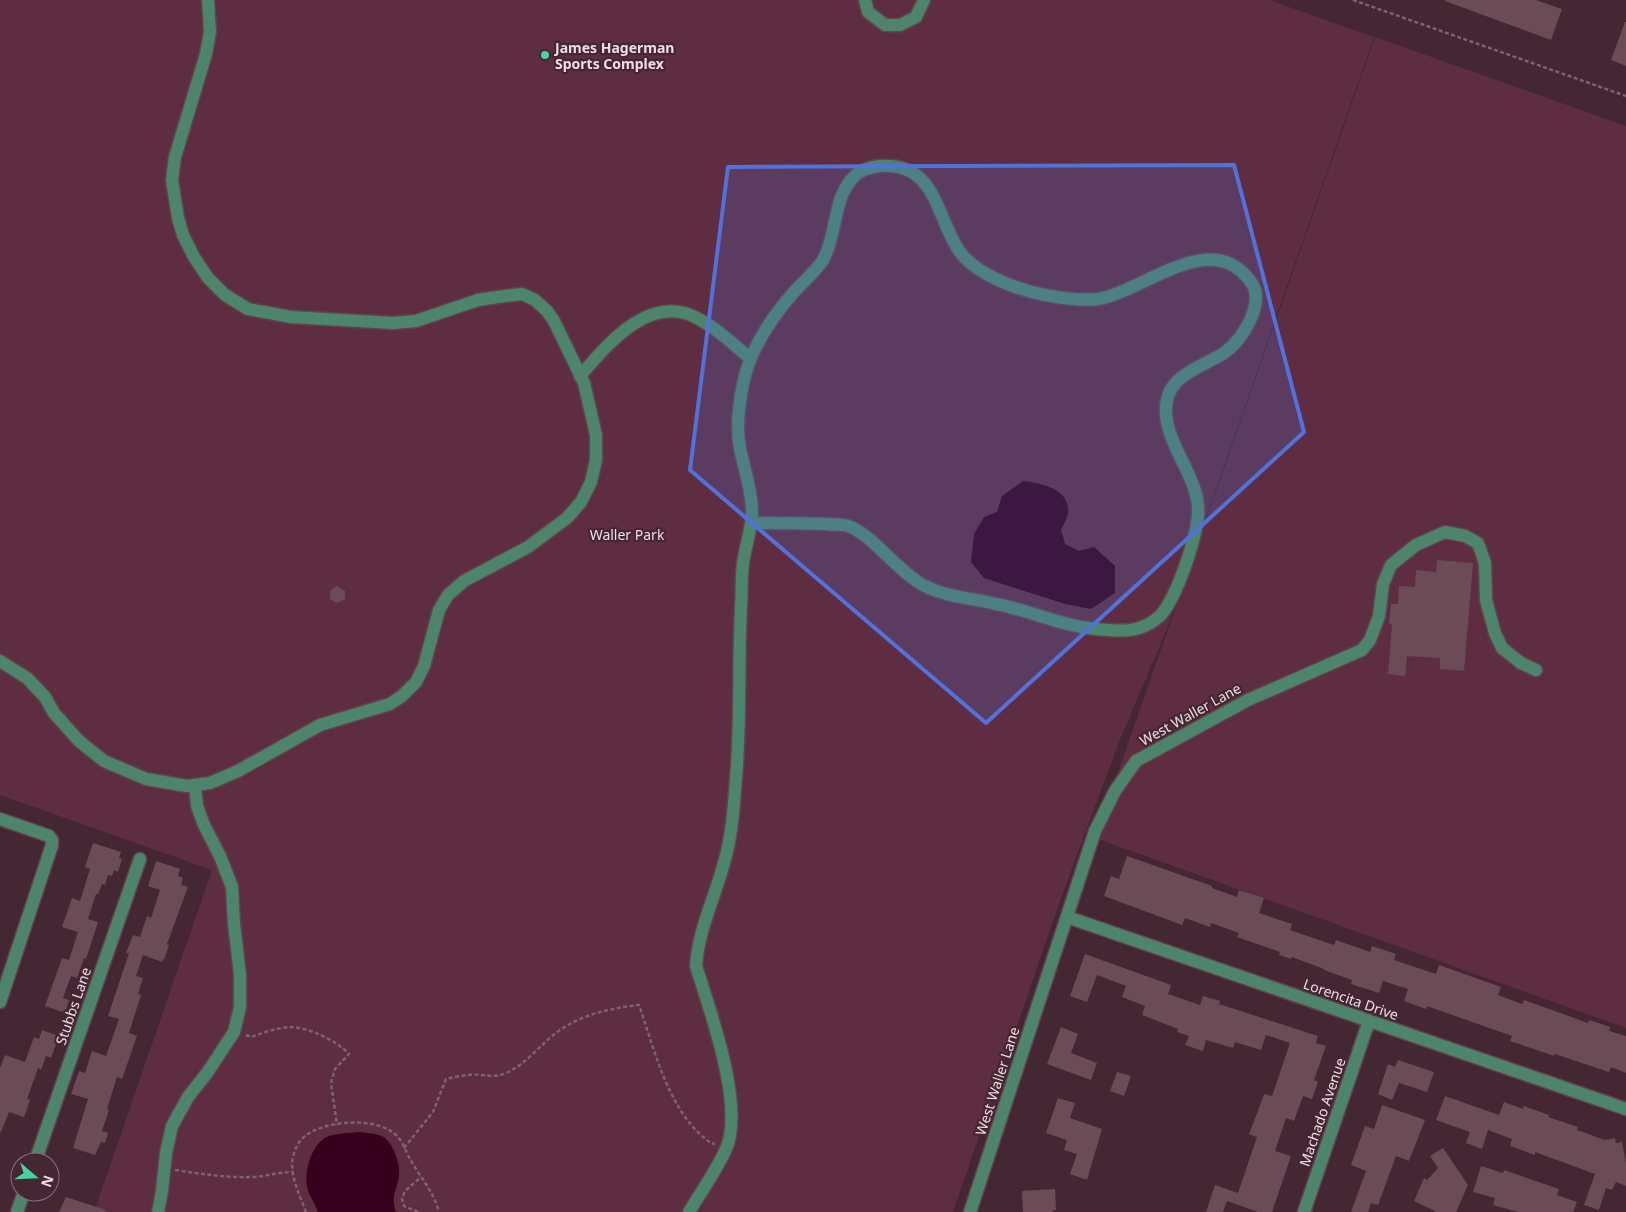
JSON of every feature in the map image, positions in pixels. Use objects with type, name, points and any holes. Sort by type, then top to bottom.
[{"type":"street","points":[[0,661],[27,678],[45,697],[54,713],[78,741],[104,762],[146,779],[187,786],[210,783],[238,771],[320,725],[390,704],[402,696],[416,682],[424,666],[439,610],[448,595],[464,581],[528,547],[567,518],[581,502],[591,482],[596,460],[596,435],[584,383],[554,321],[548,311],[535,300],[522,294],[478,300],[416,321],[393,323],[291,317],[248,309],[225,294],[208,278],[194,258],[183,235],[178,218],[172,180],[176,157],[206,54],[210,32],[208,0]]},
{"type":"street","points":[[865,0],[868,12],[885,25],[900,25],[916,17],[924,0]]},
{"type":"street","points":[[689,1212],[726,1148],[730,1130],[731,1106],[727,1076],[696,966],[701,936],[726,858],[733,809],[740,712],[739,640],[743,560],[752,523],[749,481],[739,444],[743,382],[751,359],[776,312],[822,261],[835,228],[841,196],[848,182],[858,172],[870,167],[888,166],[904,169],[919,178],[931,191],[959,251],[968,260],[978,268],[1007,284],[1036,294],[1062,298],[1098,299],[1125,290],[1170,270],[1207,259],[1228,262],[1242,270],[1254,286],[1257,303],[1242,336],[1220,356],[1187,372],[1176,382],[1169,394],[1165,411],[1168,424],[1195,492],[1198,510],[1192,544],[1173,596],[1162,614],[1152,622],[1139,628],[1121,631],[1062,624],[1015,608],[938,591],[921,584],[904,573],[873,543],[851,526],[810,523],[752,523]]},
{"type":"street","points":[[580,376],[622,333],[644,317],[660,312],[676,311],[694,317],[709,326],[751,359]]},
{"type":"street","name":"West Waller Lane","points":[[970,1212],[1095,831],[1115,791],[1136,761],[1248,700],[1362,650],[1370,640],[1379,616],[1383,584],[1391,565],[1416,545],[1445,532],[1465,536],[1478,543],[1485,563],[1486,600],[1495,633],[1502,648],[1521,664],[1536,670]]},
{"type":"street","points":[[158,1212],[172,1126],[188,1097],[207,1074],[234,1032],[240,1007],[240,975],[232,887],[197,806],[196,785]]},
{"type":"street","points":[[0,819],[49,836],[52,845],[0,1002]]},
{"type":"street","name":"Stubbs Lane","points":[[37,1152],[140,859]]},
{"type":"street","name":"Lorencita Drive","points":[[1067,917],[1626,1109]]},
{"type":"street","name":"Machado Avenue","points":[[1304,1212],[1369,1021]]},
{"type":"path","points":[[1353,0],[1626,96]]},
{"type":"path","points":[[404,1148],[433,1112],[446,1079],[470,1074],[495,1077],[508,1072],[533,1055],[559,1031],[578,1021],[615,1008],[639,1005],[666,1079],[684,1117],[711,1143],[726,1148]]},
{"type":"path","points":[[234,1032],[251,1037],[290,1027],[309,1031],[329,1039],[342,1047],[349,1054],[335,1069],[331,1084],[337,1125]]},
{"type":"path","points":[[306,1212],[293,1172],[292,1158],[297,1144],[305,1136],[324,1126],[375,1124],[396,1135],[436,1199],[439,1212]]},
{"type":"path","points":[[164,1168],[224,1177],[257,1177],[280,1172],[293,1172]]},
{"type":"path","points":[[407,1212],[402,1199],[405,1191],[422,1177]]},
{"type":"path","points":[[404,1206],[418,1212]]},
{"type":"highlighted area","points":[[1234,165],[1304,432],[986,723],[690,470],[728,167]]},
{"type":"green space","name":"Waller Park","points":[[0,0],[1269,0],[1374,37],[1167,629],[1119,742],[1061,898],[953,1212],[94,1212],[212,870],[0,795]]},
{"type":"green space","points":[[1375,37],[1626,126],[1626,1028],[1095,838]]},
{"type":"shaded area","points":[[1023,481],[1050,487],[1066,500],[1068,513],[1061,530],[1065,544],[1079,551],[1094,547],[1115,566],[1115,593],[1091,609],[1065,604],[984,578],[971,562],[974,534],[984,517],[997,512],[1002,496]]},
{"type":"shaded area","points":[[360,1132],[384,1137],[394,1150],[399,1172],[394,1198],[396,1212],[318,1212],[307,1187],[306,1180],[310,1157],[318,1144],[329,1136]]},
{"type":"building","points":[[1445,0],[1536,0],[1562,9],[1551,40]]},
{"type":"building","points":[[1626,22],[1626,66],[1611,60]]},
{"type":"building","points":[[1437,560],[1473,563],[1464,671],[1440,669],[1440,658],[1407,656],[1405,676],[1388,674],[1392,624],[1389,624],[1391,604],[1398,604],[1399,586],[1415,587],[1416,570],[1436,572]]},
{"type":"building","points":[[337,586],[345,591],[345,599],[337,603],[330,599],[330,591]]},
{"type":"building","points":[[93,843],[121,852],[119,858],[122,859],[118,872],[114,870],[112,876],[108,875],[105,885],[102,884],[98,894],[96,894],[88,919],[98,922],[86,959],[84,958],[77,978],[71,976],[63,998],[69,1000],[65,1013],[45,1006],[62,958],[69,960],[78,932],[62,927],[72,898],[80,901],[90,869],[85,867]]},
{"type":"building","points":[[1127,856],[1212,886],[1212,888],[1237,897],[1239,890],[1264,898],[1259,913],[1292,924],[1290,930],[1334,945],[1336,940],[1370,952],[1372,946],[1396,954],[1394,960],[1436,974],[1439,965],[1501,987],[1498,995],[1522,1004],[1524,1000],[1588,1023],[1589,1020],[1610,1027],[1609,1031],[1626,1036],[1626,1073],[1611,1067],[1609,1072],[1555,1054],[1554,1056],[1510,1041],[1512,1036],[1427,1006],[1426,1009],[1404,1001],[1408,989],[1383,981],[1379,993],[1351,984],[1352,980],[1324,969],[1292,957],[1291,959],[1279,955],[1280,952],[1237,937],[1239,933],[1211,923],[1210,927],[1185,918],[1182,925],[1104,896],[1111,876],[1119,879]]},
{"type":"building","points":[[156,861],[180,869],[178,876],[183,878],[181,885],[188,887],[167,944],[169,945],[164,960],[162,962],[143,955],[136,976],[143,978],[138,994],[141,995],[129,1033],[137,1036],[122,1079],[117,1077],[107,1109],[109,1110],[102,1131],[108,1133],[105,1143],[101,1142],[95,1155],[73,1148],[88,1099],[71,1094],[79,1071],[85,1073],[92,1051],[106,1056],[119,1019],[108,1016],[129,953],[126,953],[133,935],[140,937],[147,916],[151,918],[160,890],[148,886]]},
{"type":"building","points":[[1085,954],[1171,985],[1168,994],[1200,1005],[1203,996],[1220,1001],[1219,1004],[1318,1036],[1316,1043],[1326,1046],[1314,1080],[1318,1082],[1312,1099],[1303,1096],[1294,1121],[1286,1118],[1275,1151],[1291,1156],[1272,1212],[1258,1212],[1227,1201],[1223,1212],[1206,1212],[1215,1185],[1238,1193],[1257,1137],[1249,1134],[1264,1094],[1272,1096],[1290,1043],[1266,1035],[1261,1050],[1235,1042],[1233,1048],[1206,1040],[1203,1051],[1185,1045],[1189,1036],[1177,1032],[1178,1029],[1142,1015],[1145,1006],[1122,997],[1126,986],[1097,975],[1087,1002],[1070,996]]},
{"type":"building","points":[[1061,1027],[1078,1034],[1071,1053],[1097,1063],[1091,1080],[1047,1064]]},
{"type":"building","points":[[42,1030],[56,1035],[54,1043],[56,1044],[51,1058],[46,1056],[41,1070],[38,1068],[27,1099],[30,1100],[24,1117],[9,1112],[0,1132],[0,1068],[5,1055],[25,1062],[34,1037],[39,1039]]},
{"type":"building","points":[[1398,1060],[1434,1072],[1427,1092],[1399,1083],[1392,1100],[1378,1094],[1388,1064],[1395,1067]]},
{"type":"building","points":[[1117,1072],[1131,1076],[1124,1096],[1110,1091]]},
{"type":"building","points":[[1445,1096],[1499,1115],[1504,1102],[1523,1109],[1524,1106],[1549,1115],[1548,1117],[1578,1127],[1577,1130],[1605,1140],[1615,1138],[1616,1143],[1622,1142],[1626,1163],[1626,1186],[1616,1182],[1612,1190],[1606,1188],[1599,1210],[1584,1205],[1595,1174],[1535,1152],[1535,1155],[1510,1146],[1512,1139],[1488,1130],[1482,1149],[1466,1143],[1470,1132],[1436,1120]]},
{"type":"building","points":[[1058,1098],[1075,1103],[1070,1118],[1102,1129],[1087,1180],[1070,1174],[1077,1154],[1064,1150],[1067,1140],[1046,1133]]},
{"type":"building","points":[[1382,1105],[1425,1120],[1409,1161],[1396,1156],[1378,1205],[1371,1203],[1368,1212],[1351,1212],[1366,1171],[1351,1165],[1365,1126],[1374,1129]]},
{"type":"building","points":[[1443,1148],[1468,1185],[1456,1212],[1437,1212],[1414,1201],[1424,1178],[1427,1180],[1438,1168],[1430,1156]]},
{"type":"building","points":[[1481,1166],[1503,1173],[1504,1170],[1559,1189],[1557,1195],[1577,1202],[1573,1212],[1518,1212],[1493,1205],[1495,1198],[1473,1192]]},
{"type":"building","points":[[1055,1189],[1056,1210],[1053,1210],[1053,1212],[1023,1212],[1022,1191]]},
{"type":"building","points":[[66,1197],[106,1210],[105,1212],[59,1212]]},
{"type":"place","name":"James Hagerman Sports Complex","points":[[545,55]]}]
